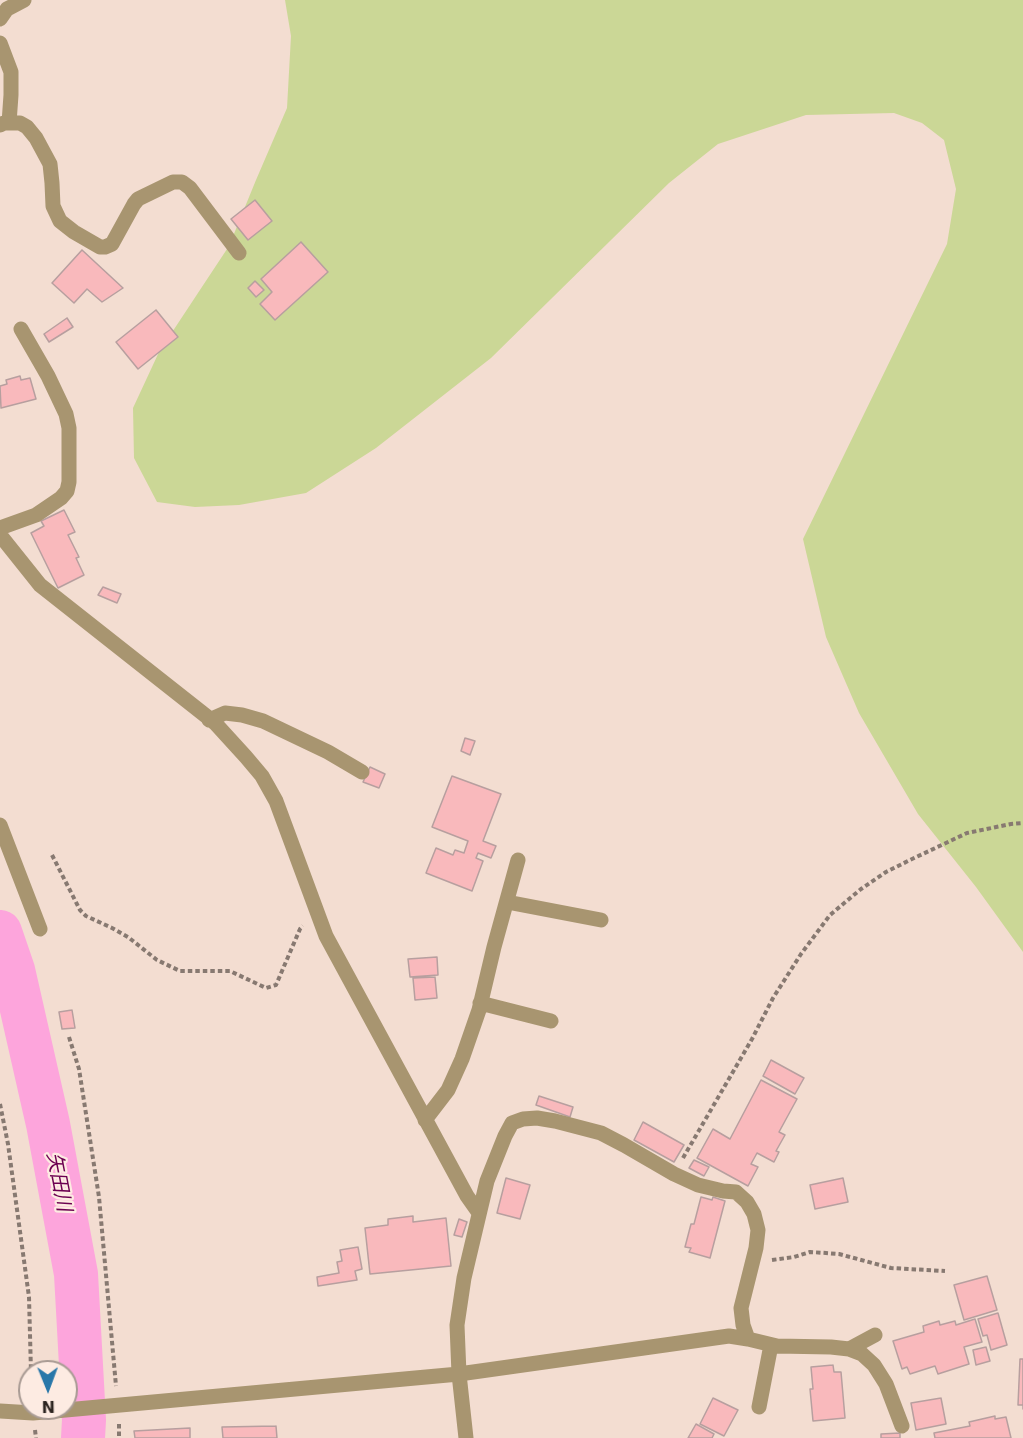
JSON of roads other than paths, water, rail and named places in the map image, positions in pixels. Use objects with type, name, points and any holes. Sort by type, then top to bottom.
[{"type":"street","points":[[0,19],[7,9],[24,0]]},
{"type":"street","points":[[0,43],[11,72],[11,95],[4,124],[20,123],[36,138],[50,164],[53,206],[60,221],[74,232],[100,247],[105,247],[112,244],[138,199],[173,182],[182,182],[190,188],[239,253]]},
{"type":"street","points":[[0,528],[36,515],[62,498],[69,482],[69,428],[66,414],[48,376],[21,329]]},
{"type":"street","points":[[0,535],[40,585],[209,720],[262,776],[276,801],[326,936],[467,1196],[479,1212]]},
{"type":"street","points":[[209,720],[225,713],[263,721],[362,771]]},
{"type":"street","points":[[0,825],[40,929]]},
{"type":"street","points":[[425,1120],[448,1090],[462,1059],[480,1003],[518,860]]},
{"type":"street","points":[[507,902],[601,920]]},
{"type":"street","points":[[480,1003],[551,1021]]},
{"type":"street","points":[[466,1438],[459,1374],[457,1325],[464,1278],[487,1181],[512,1123],[523,1119],[537,1118],[555,1121],[601,1133],[674,1174],[698,1185],[736,1192],[747,1202],[754,1214],[758,1230],[754,1259],[741,1308],[747,1339]]},
{"type":"street","points":[[849,1349],[875,1335]]},
{"type":"street","points":[[0,1410],[33,1413],[459,1374],[729,1336],[777,1346],[849,1349],[862,1354],[874,1365],[886,1384],[902,1426]]},
{"type":"street","points":[[759,1407],[771,1345]]},
{"type":"waterway","name":"矢田川","points":[[0,932],[13,970],[48,1124],[76,1274],[83,1438]]}]
